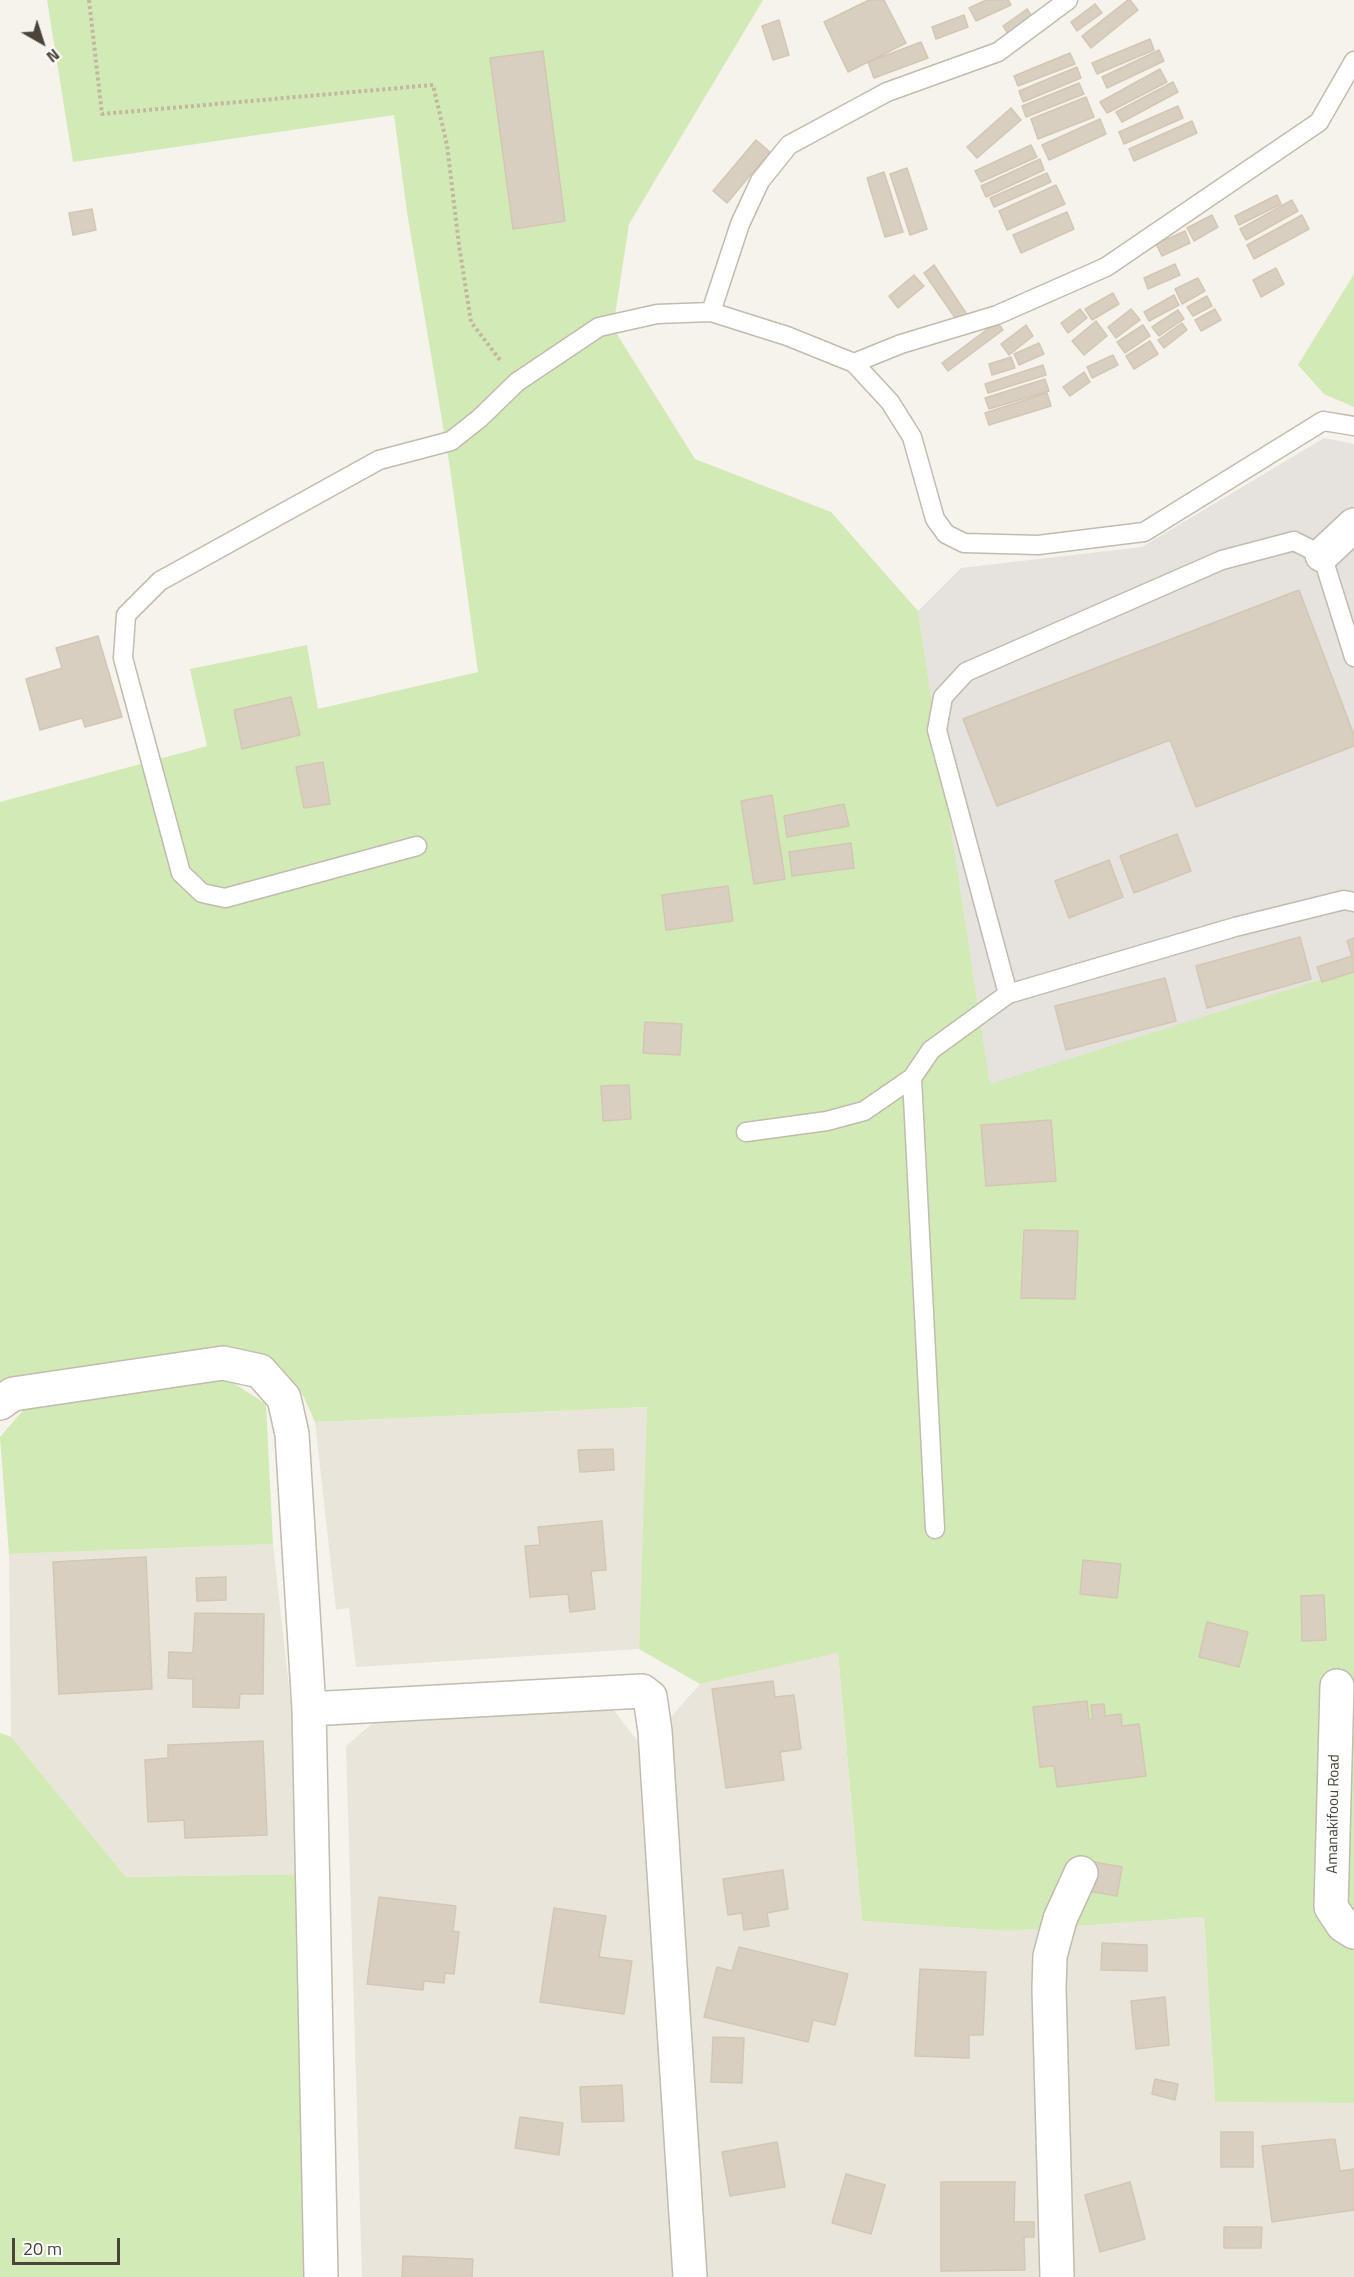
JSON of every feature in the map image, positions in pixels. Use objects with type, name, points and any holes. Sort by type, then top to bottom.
[{"type":"street","points":[[1322,555],[1354,525]]},
{"type":"street","points":[[0,1403],[13,1394],[223,1363],[260,1371],[284,1398],[292,1434],[309,1709],[321,2277]]},
{"type":"street","name":"Amanakifoou Road","points":[[1336,1686],[1332,1907],[1343,1925],[1354,1932]]},
{"type":"street","points":[[309,1709],[642,1691],[650,1697],[655,1731],[690,2277]]},
{"type":"street","points":[[1057,2277],[1050,1956],[1060,1919],[1081,1873]]},
{"type":"lane","points":[[711,312],[740,224],[760,182],[789,145],[887,92],[998,52],[1068,0]]},
{"type":"lane","points":[[854,363],[901,344],[997,315],[1106,267],[1319,122],[1354,61]]},
{"type":"lane","points":[[417,846],[225,898],[202,893],[181,873],[123,658],[126,615],[160,581],[379,460],[451,441],[480,418],[517,382],[599,327],[657,314],[711,312],[788,336],[854,363],[890,402],[912,437],[935,519],[946,534],[964,543],[1038,545],[1143,532],[1323,421],[1354,426]]},
{"type":"lane","points":[[1008,994],[937,730],[943,697],[966,672],[1221,560],[1294,541],[1322,555],[1354,657]]},
{"type":"lane","points":[[746,1132],[827,1121],[864,1111],[912,1078],[931,1050],[1008,994],[1235,927],[1344,900],[1354,902]]},
{"type":"lane","points":[[912,1078],[935,1529]]},
{"type":"path","points":[[90,0],[102,114],[433,85],[447,145],[471,322],[517,382]]},
{"type":"shaded area","points":[[1324,438],[1354,444],[1354,969],[990,1085],[918,611],[961,568],[1142,547]]},
{"type":"shaded area","points":[[648,1407],[639,1649],[356,1667],[349,1608],[336,1610],[315,1422]]},
{"type":"shaded area","points":[[273,1544],[310,1874],[126,1877],[11,1737],[9,1554]]},
{"type":"shaded area","points":[[838,1653],[862,1921],[1008,1931],[1204,1917],[1215,2102],[1354,2103],[1354,2277],[704,2277],[685,1932],[670,1718],[700,1684]]},
{"type":"shaded area","points":[[608,1703],[643,1748],[655,2008],[675,2277],[362,2277],[346,1746],[374,1722]]},
{"type":"green space","points":[[47,0],[763,0],[629,224],[613,328],[695,459],[831,512],[918,611],[990,1084],[1354,969],[1354,2103],[1215,2102],[1204,1917],[1008,1931],[862,1921],[838,1653],[700,1684],[639,1649],[647,1407],[315,1422],[302,1393],[279,1365],[227,1347],[8,1378],[0,1382],[0,802],[207,746],[190,669],[307,645],[318,709],[478,672],[450,468],[407,212],[394,115],[73,162]]},
{"type":"green space","points":[[1354,274],[1354,407],[1324,394],[1298,365]]},
{"type":"green space","points":[[227,1379],[266,1404],[273,1544],[9,1554],[0,1437],[26,1407]]},
{"type":"green space","points":[[0,1733],[11,1737],[126,1877],[310,1874],[324,2277],[0,2277]]},
{"type":"building","points":[[869,0],[884,0],[906,43],[848,72],[824,22]]},
{"type":"building","points":[[986,0],[1008,0],[1011,5],[976,21],[969,8]]},
{"type":"building","points":[[1128,0],[1138,10],[1091,48],[1082,36]]},
{"type":"building","points":[[1095,4],[1102,13],[1077,31],[1071,22]]},
{"type":"building","points":[[1027,9],[1035,21],[1011,38],[1003,26]]},
{"type":"building","points":[[964,15],[968,27],[936,39],[932,27]]},
{"type":"building","points":[[779,20],[789,55],[773,60],[762,26]]},
{"type":"building","points":[[1150,39],[1154,50],[1097,74],[1092,63]]},
{"type":"building","points":[[921,42],[928,58],[874,78],[868,62]]},
{"type":"building","points":[[1159,50],[1164,61],[1107,88],[1102,77]]},
{"type":"building","points":[[543,51],[565,221],[513,229],[490,58]]},
{"type":"building","points":[[1070,53],[1075,64],[1018,86],[1014,76]]},
{"type":"building","points":[[1077,67],[1081,78],[1023,102],[1019,91]]},
{"type":"building","points":[[1160,69],[1167,82],[1107,113],[1100,102]]},
{"type":"building","points":[[1173,82],[1178,92],[1122,122],[1116,112]]},
{"type":"building","points":[[1079,83],[1084,94],[1026,117],[1022,106]]},
{"type":"building","points":[[1086,97],[1094,117],[1038,139],[1031,119]]},
{"type":"building","points":[[1178,106],[1183,118],[1124,144],[1119,132]]},
{"type":"building","points":[[1011,108],[1021,120],[977,158],[967,147]]},
{"type":"building","points":[[1100,119],[1106,134],[1049,160],[1042,145]]},
{"type":"building","points":[[1192,121],[1197,133],[1134,161],[1129,149]]},
{"type":"building","points":[[756,140],[770,152],[727,203],[713,191]]},
{"type":"building","points":[[1031,145],[1037,157],[981,182],[975,171]]},
{"type":"building","points":[[1040,159],[1044,170],[986,197],[981,186]]},
{"type":"building","points":[[907,168],[927,229],[910,235],[890,174]]},
{"type":"building","points":[[884,172],[903,232],[885,237],[867,178]]},
{"type":"building","points":[[1047,173],[1051,182],[994,207],[990,198]]},
{"type":"building","points":[[1056,185],[1065,204],[1007,230],[999,211]]},
{"type":"building","points":[[1277,195],[1281,204],[1239,225],[1235,216]]},
{"type":"building","points":[[1292,200],[1298,211],[1246,240],[1240,229]]},
{"type":"building","points":[[92,209],[96,230],[73,235],[69,213]]},
{"type":"building","points":[[1067,212],[1074,229],[1021,253],[1013,235]]},
{"type":"building","points":[[1212,215],[1218,227],[1194,241],[1187,228]]},
{"type":"building","points":[[1302,215],[1309,229],[1254,259],[1247,245]]},
{"type":"building","points":[[1185,231],[1190,243],[1162,256],[1156,244]]},
{"type":"building","points":[[1175,264],[1180,275],[1148,289],[1144,278]]},
{"type":"building","points":[[934,265],[968,316],[958,322],[924,273]]},
{"type":"building","points":[[1276,268],[1284,284],[1261,297],[1253,280]]},
{"type":"building","points":[[914,275],[924,286],[898,308],[889,296]]},
{"type":"building","points":[[1198,278],[1205,291],[1182,304],[1175,289]]},
{"type":"building","points":[[1113,293],[1119,304],[1092,320],[1085,309]]},
{"type":"building","points":[[1174,295],[1179,305],[1149,321],[1144,312]]},
{"type":"building","points":[[1207,296],[1212,306],[1193,316],[1187,307]]},
{"type":"building","points":[[1080,309],[1087,318],[1068,333],[1061,323]]},
{"type":"building","points":[[1131,309],[1140,320],[1116,338],[1108,327]]},
{"type":"building","points":[[1215,309],[1221,320],[1201,331],[1195,320]]},
{"type":"building","points":[[1178,310],[1184,319],[1159,336],[1152,327]]},
{"type":"building","points":[[1096,321],[1107,336],[1084,355],[1072,341]]},
{"type":"building","points":[[997,322],[1003,330],[948,371],[942,363]]},
{"type":"building","points":[[1182,323],[1187,330],[1164,348],[1158,340]]},
{"type":"building","points":[[1026,325],[1033,336],[1009,355],[1001,344]]},
{"type":"building","points":[[1143,325],[1150,336],[1125,353],[1117,342]]},
{"type":"building","points":[[1150,341],[1158,354],[1134,369],[1126,356]]},
{"type":"building","points":[[1039,343],[1044,354],[1019,365],[1014,354]]},
{"type":"building","points":[[1113,355],[1118,365],[1092,378],[1087,367]]},
{"type":"building","points":[[1011,357],[1015,368],[992,375],[989,364]]},
{"type":"building","points":[[1043,365],[1046,375],[988,393],[985,384]]},
{"type":"building","points":[[1084,372],[1090,382],[1070,396],[1063,387]]},
{"type":"building","points":[[1045,379],[1049,391],[989,409],[985,398]]},
{"type":"building","points":[[1047,393],[1051,406],[989,425],[985,413]]},
{"type":"building","points":[[1299,590],[1354,735],[1354,746],[1196,807],[1170,740],[997,806],[963,719]]},
{"type":"building","points":[[98,636],[122,717],[85,727],[82,718],[40,730],[26,679],[62,668],[56,648]]},
{"type":"building","points":[[291,697],[300,735],[242,749],[234,710]]},
{"type":"building","points":[[323,762],[330,804],[304,808],[296,767]]},
{"type":"building","points":[[772,795],[785,879],[754,884],[741,801]]},
{"type":"building","points":[[844,804],[849,826],[787,837],[784,816]]},
{"type":"building","points":[[1177,834],[1191,871],[1134,893],[1120,856]]},
{"type":"building","points":[[851,843],[854,868],[792,876],[789,852]]},
{"type":"building","points":[[1109,860],[1123,897],[1069,918],[1055,881]]},
{"type":"building","points":[[728,886],[733,921],[666,930],[662,895]]},
{"type":"building","points":[[1300,937],[1311,979],[1207,1008],[1196,966]]},
{"type":"building","points":[[1354,938],[1354,972],[1322,982],[1317,967],[1352,956],[1347,941]]},
{"type":"building","points":[[1165,978],[1176,1021],[1066,1050],[1055,1006]]},
{"type":"building","points":[[645,1022],[682,1024],[680,1055],[643,1053]]},
{"type":"building","points":[[629,1085],[631,1119],[603,1121],[601,1086]]},
{"type":"building","points":[[1051,1120],[1056,1181],[986,1186],[981,1125]]},
{"type":"building","points":[[1024,1230],[1078,1231],[1075,1299],[1021,1298]]},
{"type":"building","points":[[613,1449],[614,1470],[580,1472],[578,1450]]},
{"type":"building","points":[[602,1521],[606,1570],[591,1571],[595,1609],[570,1612],[568,1594],[530,1597],[525,1546],[540,1545],[538,1527]]},
{"type":"building","points":[[146,1557],[152,1689],[59,1694],[53,1562]]},
{"type":"building","points":[[1083,1560],[1121,1564],[1117,1598],[1080,1594]]},
{"type":"building","points":[[226,1577],[226,1600],[197,1601],[196,1578]]},
{"type":"building","points":[[1324,1595],[1326,1640],[1302,1641],[1301,1596]]},
{"type":"building","points":[[195,1613],[264,1614],[263,1694],[240,1694],[239,1708],[193,1707],[193,1679],[168,1678],[169,1652],[193,1653]]},
{"type":"building","points":[[1207,1622],[1248,1632],[1239,1667],[1199,1657]]},
{"type":"building","points":[[773,1681],[775,1697],[794,1695],[801,1749],[780,1752],[784,1780],[726,1788],[712,1689]]},
{"type":"building","points":[[1087,1701],[1089,1719],[1093,1719],[1091,1705],[1104,1704],[1105,1716],[1121,1714],[1122,1726],[1139,1724],[1146,1776],[1057,1787],[1054,1766],[1040,1767],[1033,1707]]},
{"type":"building","points":[[263,1741],[267,1835],[185,1838],[184,1820],[148,1822],[145,1760],[168,1758],[168,1745]]},
{"type":"building","points":[[1094,1862],[1122,1867],[1117,1896],[1088,1891]]},
{"type":"building","points":[[783,1870],[788,1909],[767,1913],[769,1926],[744,1930],[742,1913],[728,1915],[723,1879]]},
{"type":"building","points":[[379,1897],[456,1906],[453,1931],[459,1932],[454,1974],[445,1973],[444,1983],[424,1981],[423,1990],[367,1984]]},
{"type":"building","points":[[554,1908],[606,1916],[599,1957],[632,1961],[624,2014],[540,2002]]},
{"type":"building","points":[[1102,1943],[1147,1945],[1147,1971],[1101,1970]]},
{"type":"building","points":[[739,1947],[848,1974],[835,2025],[813,2020],[808,2042],[704,2017],[717,1967],[732,1971]]},
{"type":"building","points":[[920,1969],[986,1972],[983,2035],[969,2035],[969,2058],[915,2056]]},
{"type":"building","points":[[1165,1997],[1169,2045],[1136,2049],[1131,2001]]},
{"type":"building","points":[[713,2037],[744,2038],[742,2083],[711,2082]]},
{"type":"building","points":[[1155,2079],[1178,2084],[1175,2100],[1152,2094]]},
{"type":"building","points":[[622,2085],[624,2121],[582,2122],[580,2087]]},
{"type":"building","points":[[520,2117],[563,2123],[559,2155],[515,2148]]},
{"type":"building","points":[[1221,2132],[1253,2132],[1253,2167],[1221,2167]]},
{"type":"building","points":[[1335,2139],[1340,2171],[1354,2169],[1354,2210],[1272,2222],[1262,2146]]},
{"type":"building","points":[[777,2142],[785,2187],[730,2196],[722,2152]]},
{"type":"building","points":[[846,2174],[885,2185],[871,2234],[832,2223]]},
{"type":"building","points":[[941,2182],[1015,2182],[1014,2222],[1034,2222],[1034,2237],[1024,2237],[1025,2270],[941,2271]]},
{"type":"building","points":[[1130,2182],[1145,2239],[1100,2252],[1085,2195]]},
{"type":"building","points":[[1224,2227],[1262,2227],[1261,2248],[1224,2248]]},
{"type":"building","points":[[403,2256],[473,2259],[472,2277],[402,2277]]}]
